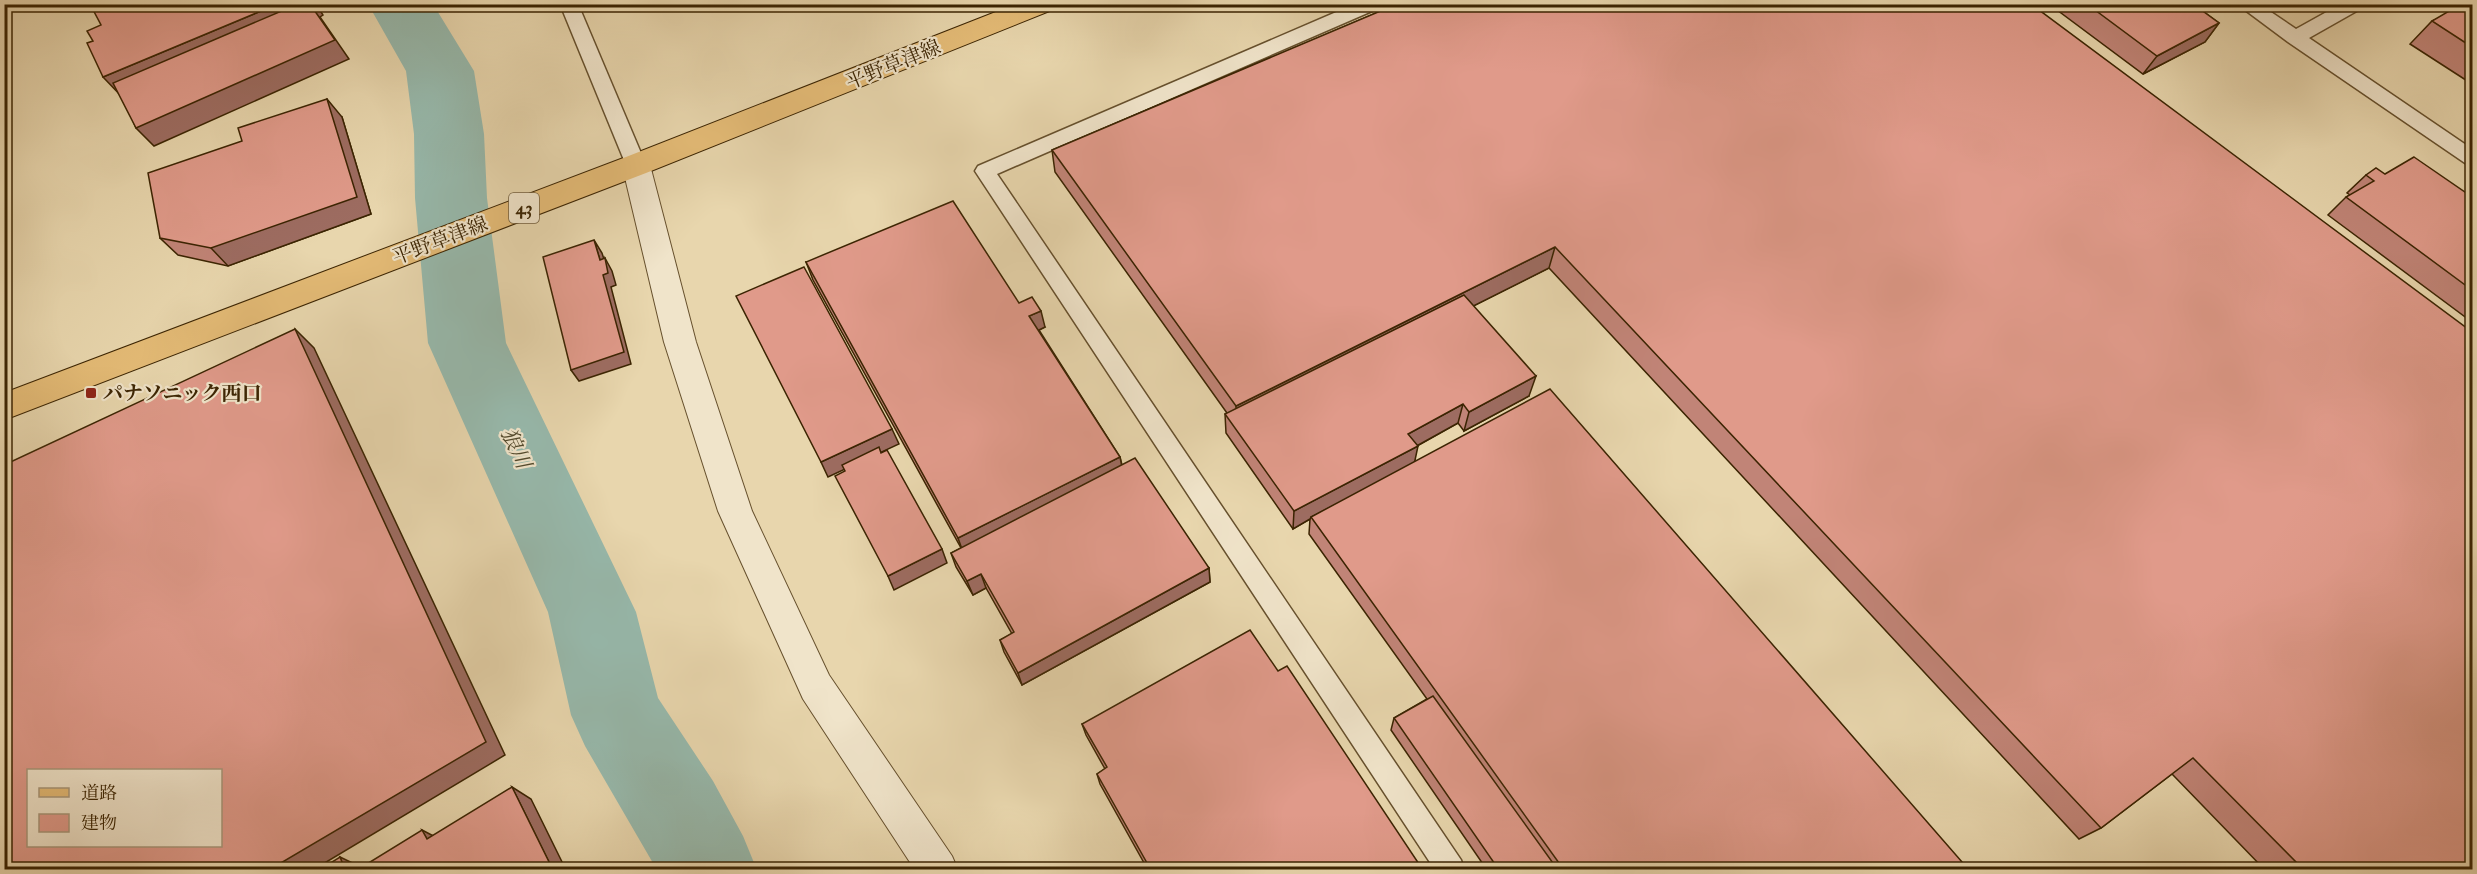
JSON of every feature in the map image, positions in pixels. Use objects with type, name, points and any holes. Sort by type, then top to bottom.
[{"type":"main road","name":"平野草津線","points":[[4,408],[636,165],[1043,4]]},
{"type":"street","points":[[636,165],[680,342],[735,510],[816,687],[938,870]]},
{"type":"lane","points":[[569,4],[636,165]]},
{"type":"lane","points":[[1373,4],[985,171],[1451,870]]},
{"type":"lane","points":[[2246,4],[2472,158]]},
{"type":"lane","points":[[2294,38],[2356,4]]},
{"type":"building","points":[[90,4],[278,4],[103,77],[87,43],[93,41],[87,31],[101,25]]},
{"type":"building","points":[[298,4],[310,4],[335,40],[136,128],[113,83]]},
{"type":"building","points":[[1397,4],[2031,4],[2472,332],[2472,870],[2304,870],[2193,758],[2101,828],[1555,247],[1236,406],[1052,150]]},
{"type":"building","points":[[2087,4],[2193,4],[2219,23],[2157,56]]},
{"type":"building","points":[[2461,4],[2472,4],[2472,47],[2432,21]]},
{"type":"building","points":[[327,99],[357,197],[211,248],[160,238],[148,173],[242,141],[238,128]]},
{"type":"building","points":[[2414,157],[2472,197],[2472,290],[2346,197],[2374,181],[2366,175],[2376,168],[2385,174]]},
{"type":"building","points":[[953,201],[1019,303],[1032,297],[1041,311],[1029,316],[1120,457],[958,538],[806,262]]},
{"type":"building","points":[[594,240],[600,260],[605,258],[608,273],[603,275],[624,352],[571,370],[543,257]]},
{"type":"building","points":[[804,267],[892,429],[821,462],[736,296]]},
{"type":"building","points":[[1464,295],[1536,376],[1469,412],[1463,404],[1408,434],[1418,446],[1294,511],[1225,414]]},
{"type":"building","points":[[295,329],[486,742],[269,870],[4,870],[4,465]]},
{"type":"building","points":[[1550,389],[1969,870],[1564,870],[1311,517]]},
{"type":"building","points":[[879,447],[881,453],[887,450],[942,549],[888,576],[835,476],[845,471],[842,465]]},
{"type":"building","points":[[1135,458],[1209,568],[1018,673],[1000,640],[1014,632],[981,574],[967,581],[951,553]]},
{"type":"building","points":[[1250,630],[1278,671],[1287,666],[1423,870],[1151,870],[1097,774],[1107,767],[1082,724]]},
{"type":"building","points":[[1433,696],[1558,870],[1499,870],[1394,718]]},
{"type":"building","points":[[512,787],[553,870],[357,870],[422,830],[427,839]]},
{"type":"building","points":[[340,857],[345,870],[319,870]]},
{"type":"waterway","name":"狼川","points":[[400,4],[440,71],[449,134],[451,198],[467,343],[592,612],[617,715],[679,814],[709,870]]},
{"type":"place","name":"パナソニック西口","points":[[91,393]]}]
